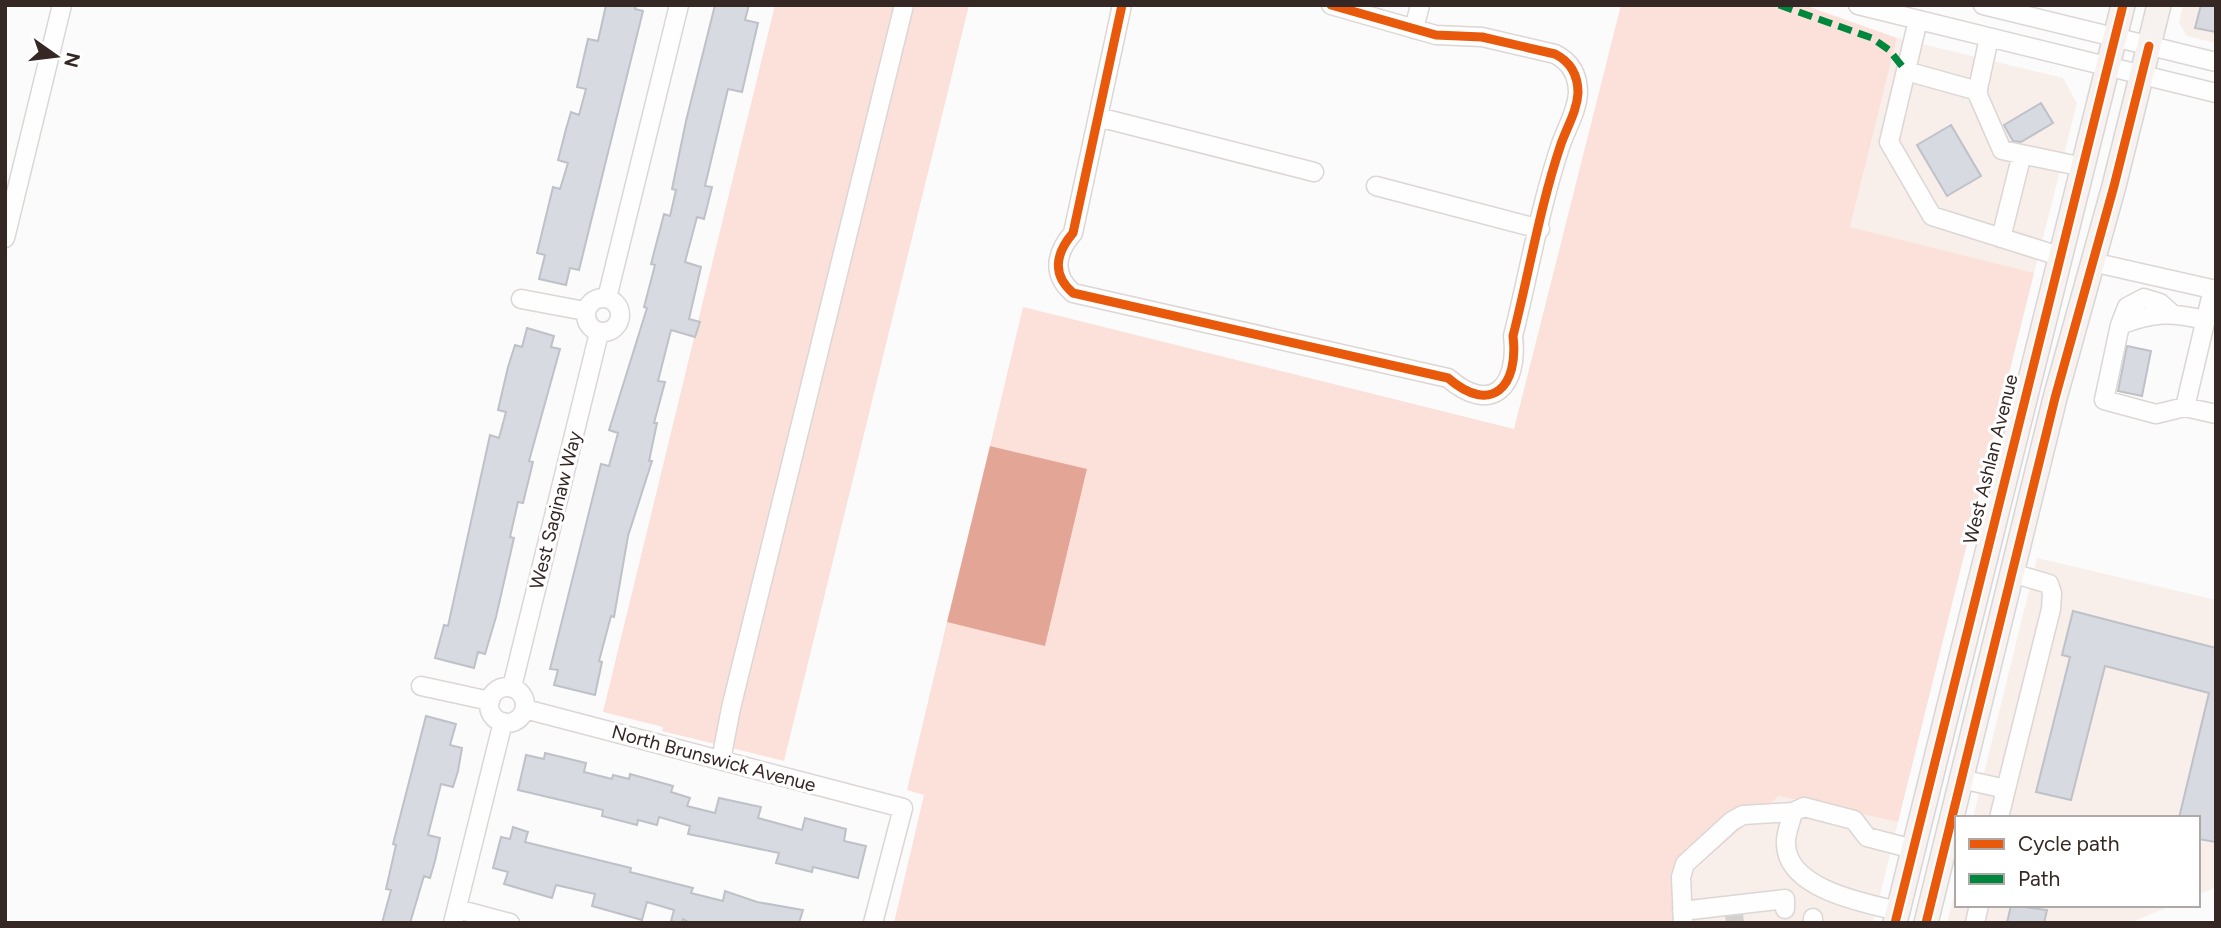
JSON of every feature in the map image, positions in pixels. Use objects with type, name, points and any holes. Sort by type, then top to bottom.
[{"type":"main road","name":"West Ashlan Avenue","points":[[1896,917],[2123,5]]},
{"type":"main road","points":[[1956,816],[1961,779],[2012,573],[2159,5]]},
{"type":"main road","points":[[1961,779],[1954,752],[1976,662],[1966,632]]},
{"type":"main road","points":[[1928,922],[1948,869],[1955,821]]},
{"type":"street","points":[[5,238],[62,5]]},
{"type":"street","points":[[607,298],[679,5]]},
{"type":"street","points":[[721,760],[731,708],[904,5]]},
{"type":"street","points":[[1122,5],[1073,233],[1058,260],[1057,275],[1073,293],[1448,378],[1462,390],[1489,394],[1503,388],[1512,375],[1516,360],[1513,336],[1561,143],[1576,106],[1577,80],[1566,60],[1555,54],[1482,37],[1436,34],[1331,5]]},
{"type":"street","points":[[1394,23],[1399,5]]},
{"type":"street","points":[[1414,29],[1420,5]]},
{"type":"street","points":[[1858,5],[2216,93]]},
{"type":"street","points":[[1983,5],[2005,8],[2216,62]]},
{"type":"street","points":[[1918,20],[1889,142],[1932,216],[2059,256]]},
{"type":"street","points":[[1989,38],[1978,91],[2002,150],[2082,167]]},
{"type":"street","points":[[1906,71],[1978,91]]},
{"type":"street","points":[[1098,117],[1314,172]]},
{"type":"street","points":[[2001,238],[2022,154]]},
{"type":"street","points":[[1376,186],[1540,229]]},
{"type":"street","points":[[2092,262],[2214,289],[2185,407]]},
{"type":"street","points":[[607,298],[618,306],[620,319],[612,330],[598,332],[587,325],[585,311],[593,300],[607,298]]},
{"type":"street","points":[[521,299],[585,311]]},
{"type":"street","points":[[2205,320],[2171,313],[2146,315],[2120,325],[2104,400],[2156,414],[2185,407],[2216,414]]},
{"type":"street","name":"West Saginaw Way","points":[[512,687],[598,332]]},
{"type":"street","points":[[1999,816],[2051,609],[2052,593],[2049,584],[2012,573]]},
{"type":"street","points":[[421,686],[490,701]]},
{"type":"street","points":[[503,687],[512,687],[520,692],[525,709],[513,722],[503,722],[490,710],[490,701],[495,692],[503,687]]},
{"type":"street","name":"North Brunswick Avenue","points":[[525,709],[903,807],[873,923]]},
{"type":"street","points":[[503,722],[455,916],[510,923]]},
{"type":"street","points":[[1961,779],[2006,789]]},
{"type":"street","points":[[1785,909],[1784,900],[1683,917],[1681,877],[1685,864],[1732,821],[1743,815],[1793,812],[1804,807],[1854,820],[1867,837],[1913,849]]},
{"type":"street","points":[[1793,812],[1785,842],[1788,855],[1802,875],[1819,887],[1896,917]]},
{"type":"shaded area","points":[[775,5],[969,5],[784,761],[662,731],[663,727],[603,712]]},
{"type":"shaded area","points":[[1621,5],[1804,5],[1897,38],[1850,227],[2034,273],[1898,822],[1779,796],[1686,877],[1689,923],[894,923],[924,795],[907,790],[947,622],[1045,645],[1087,470],[990,446],[1023,307],[1514,429]]},
{"type":"shaded area","points":[[2183,5],[2216,5],[2216,43],[2187,36],[2179,23]]},
{"type":"shaded area","points":[[1897,38],[2063,78],[2077,103],[2034,273],[1850,228]]},
{"type":"shaded area","points":[[990,446],[1087,469],[1045,646],[947,622]]},
{"type":"shaded area","points":[[2037,558],[2216,600],[2216,887],[2200,894],[2200,816],[1973,816]]},
{"type":"shaded area","points":[[1779,796],[1898,822],[1873,923],[1689,923],[1686,878]]},
{"type":"shaded area","points":[[1955,892],[1955,907],[2167,907],[2130,923],[1947,923]]},
{"type":"building","points":[[606,5],[636,5],[635,9],[643,11],[579,270],[570,268],[566,285],[539,279],[545,255],[537,253],[553,187],[560,189],[568,163],[558,160],[571,112],[579,115],[586,89],[577,87],[588,39],[598,41]]},
{"type":"building","points":[[715,5],[749,5],[745,20],[758,23],[742,92],[728,89],[705,186],[712,187],[704,219],[697,217],[685,262],[701,267],[689,319],[700,322],[695,337],[671,330],[658,381],[665,382],[654,423],[657,423],[649,461],[652,461],[628,536],[614,617],[611,616],[599,661],[602,662],[595,695],[554,685],[558,670],[550,669],[601,464],[609,466],[618,433],[609,430],[647,308],[644,307],[655,265],[651,264],[664,214],[670,216],[676,190],[672,189],[686,121]]},
{"type":"building","points":[[2201,5],[2216,5],[2216,32],[2195,28]]},
{"type":"building","points":[[2041,103],[2053,123],[2021,142],[2013,141],[2004,125]]},
{"type":"building","points":[[1951,125],[1981,176],[1947,196],[1917,145]]},
{"type":"building","points":[[527,328],[554,336],[551,347],[560,349],[529,461],[533,462],[523,503],[518,502],[510,537],[514,538],[496,617],[485,654],[478,652],[474,668],[435,658],[444,625],[448,626],[490,435],[499,438],[506,412],[498,410],[508,367],[515,345],[522,347]]},
{"type":"building","points":[[2127,346],[2151,351],[2142,396],[2118,391]]},
{"type":"building","points":[[2073,611],[2216,648],[2216,842],[2200,839],[2200,816],[2179,816],[2209,693],[2105,666],[2071,800],[2036,792],[2070,657],[2062,655]]},
{"type":"building","points":[[426,716],[456,724],[450,745],[462,748],[458,771],[453,787],[441,784],[428,835],[440,838],[435,861],[430,878],[424,876],[410,923],[382,923],[391,890],[386,889],[396,845],[393,844]]},
{"type":"building","points":[[545,753],[586,763],[584,772],[612,779],[613,775],[629,779],[630,774],[673,786],[671,792],[690,798],[687,806],[715,813],[719,798],[761,807],[758,818],[802,830],[805,818],[846,829],[844,841],[866,846],[858,878],[813,867],[812,872],[776,863],[779,853],[688,834],[690,826],[659,817],[657,825],[638,820],[637,825],[602,816],[603,810],[518,790],[526,755],[544,759]]},
{"type":"building","points":[[513,827],[528,832],[525,842],[631,868],[630,872],[693,888],[691,893],[723,901],[725,891],[757,902],[803,910],[799,923],[690,923],[683,919],[682,923],[677,923],[671,921],[674,910],[647,902],[642,920],[592,906],[595,894],[556,885],[552,898],[504,884],[508,872],[493,868],[501,837],[510,839]]},
{"type":"building","points":[[2011,907],[2047,910],[2044,923],[2007,923]]},
{"type":"tunnel","points":[[1734,914],[1735,923]]},
{"type":"marked path","points":[[1779,5],[1872,38],[1889,50],[1906,71]]},
{"type":"cycle path","points":[[1122,5],[1073,233],[1062,249],[1058,264],[1066,286],[1073,293],[1448,378],[1464,389],[1489,395],[1499,390],[1507,381],[1512,369],[1513,336],[1541,215],[1561,144],[1577,100],[1578,86],[1575,75],[1569,65],[1555,54],[1482,37],[1436,35],[1331,5]]},
{"type":"cycle path","points":[[1895,923],[2123,5]]},
{"type":"cycle path","points":[[1926,923],[2055,398],[2114,186],[2149,46]]}]
